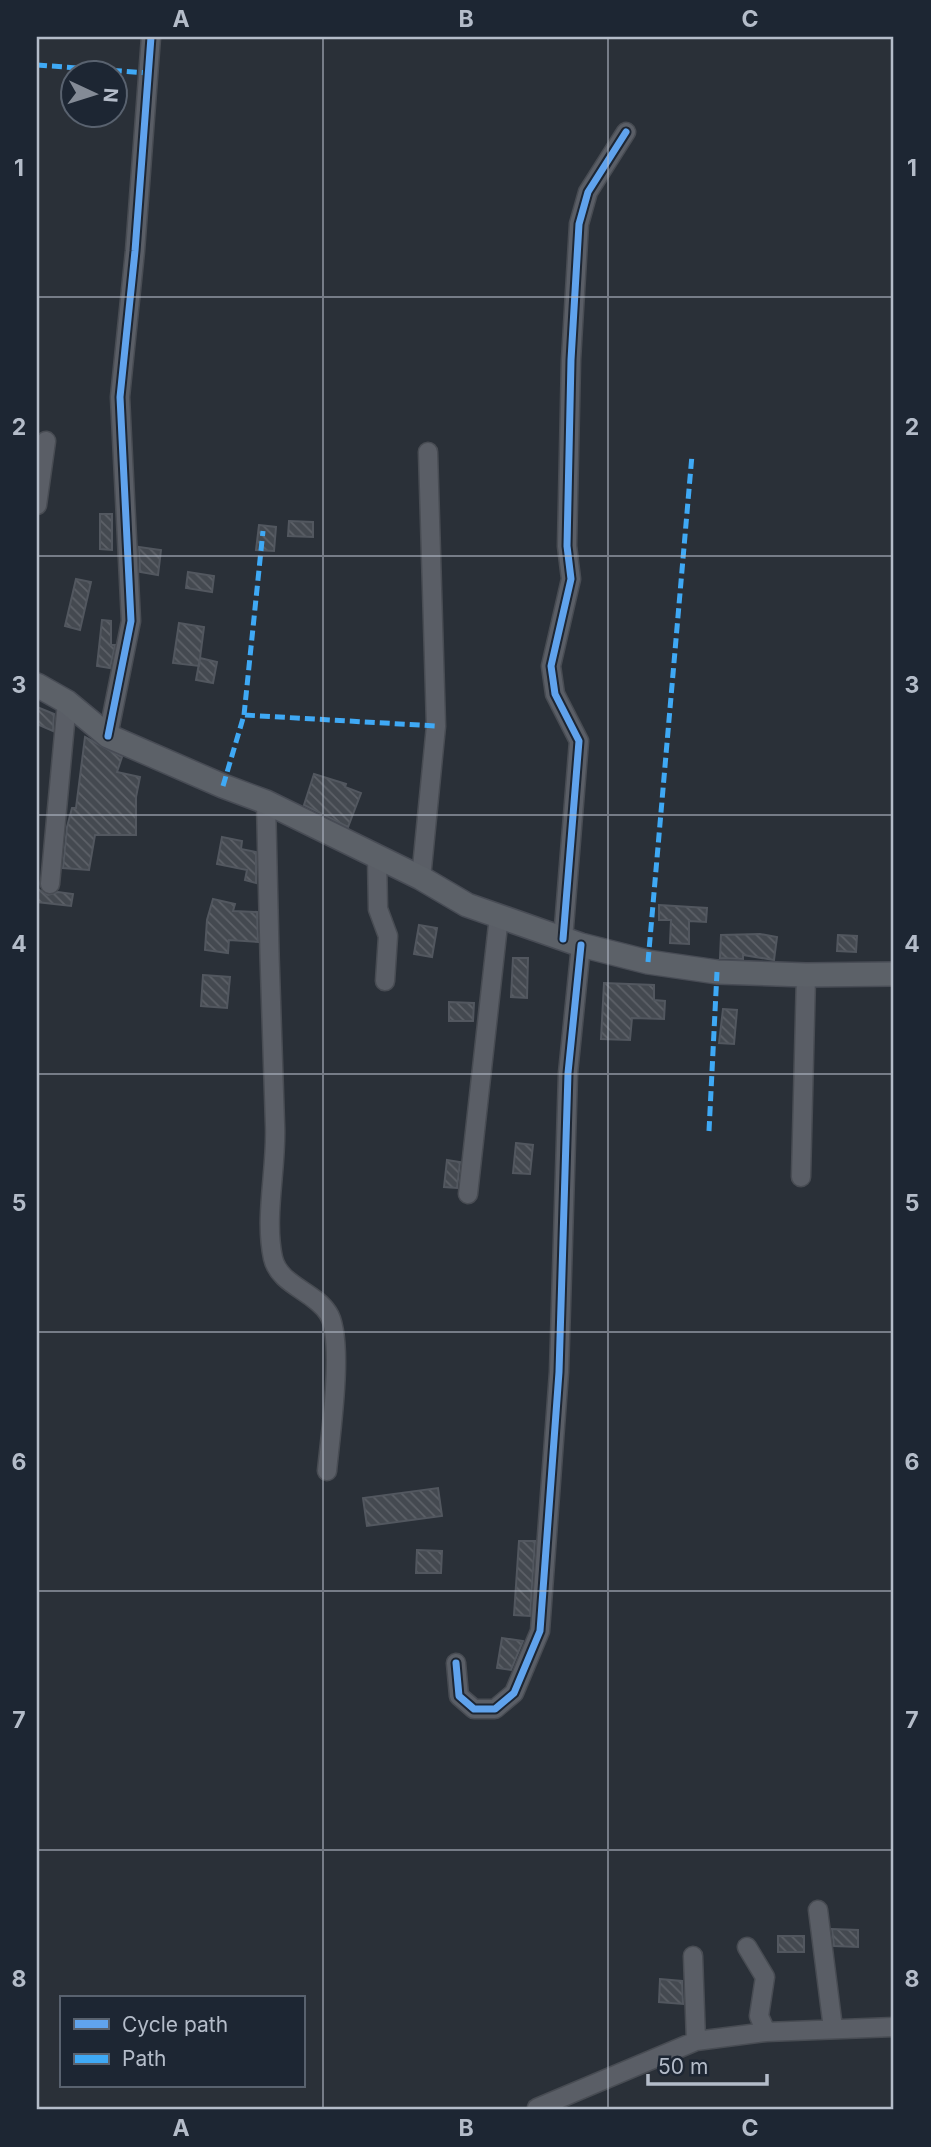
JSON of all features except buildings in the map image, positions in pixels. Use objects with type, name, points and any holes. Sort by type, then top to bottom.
[{"type":"main road","points":[[37,685],[67,702],[108,736],[267,802],[421,878],[467,905],[572,942],[648,962],[717,972],[894,974]]},
{"type":"street","points":[[108,736],[131,621],[120,406],[151,37]]},
{"type":"street","points":[[456,1663],[458,1696],[474,1709],[495,1709],[514,1693],[540,1631],[559,1372],[579,741],[555,694],[551,666],[570,579],[567,546],[571,360],[579,224],[587,192],[626,132]]},
{"type":"street","points":[[37,505],[46,441]]},
{"type":"street","points":[[421,878],[436,726],[428,452]]},
{"type":"street","points":[[50,884],[67,702]]},
{"type":"street","points":[[267,802],[270,1019],[275,1126],[271,1237],[273,1259],[278,1270],[315,1298],[332,1320],[335,1377],[327,1471]]},
{"type":"street","points":[[377,857],[378,909],[388,936],[385,981]]},
{"type":"street","points":[[468,1194],[499,916]]},
{"type":"street","points":[[800,1177],[806,975]]},
{"type":"street","points":[[818,1910],[833,2028]]},
{"type":"street","points":[[747,1947],[765,1977],[759,2016],[766,2032]]},
{"type":"street","points":[[693,1956],[696,2042]]},
{"type":"street","points":[[537,2108],[696,2042],[766,2032],[894,2027]]},
{"type":"marked path","points":[[37,65],[148,73]]},
{"type":"marked path","points":[[648,962],[692,455]]},
{"type":"marked path","points":[[244,715],[263,531]]},
{"type":"marked path","points":[[223,786],[244,715],[436,726]]},
{"type":"marked path","points":[[709,1131],[717,972]]},
{"type":"cycle path","points":[[108,736],[131,621],[120,397],[135,251],[151,37]]},
{"type":"cycle path","points":[[563,939],[579,741],[555,694],[551,666],[571,579],[567,546],[571,360],[579,224],[588,192],[626,132]]},
{"type":"cycle path","points":[[456,1663],[459,1696],[474,1709],[495,1709],[514,1693],[540,1631],[559,1372],[568,1073],[581,945]]}]
